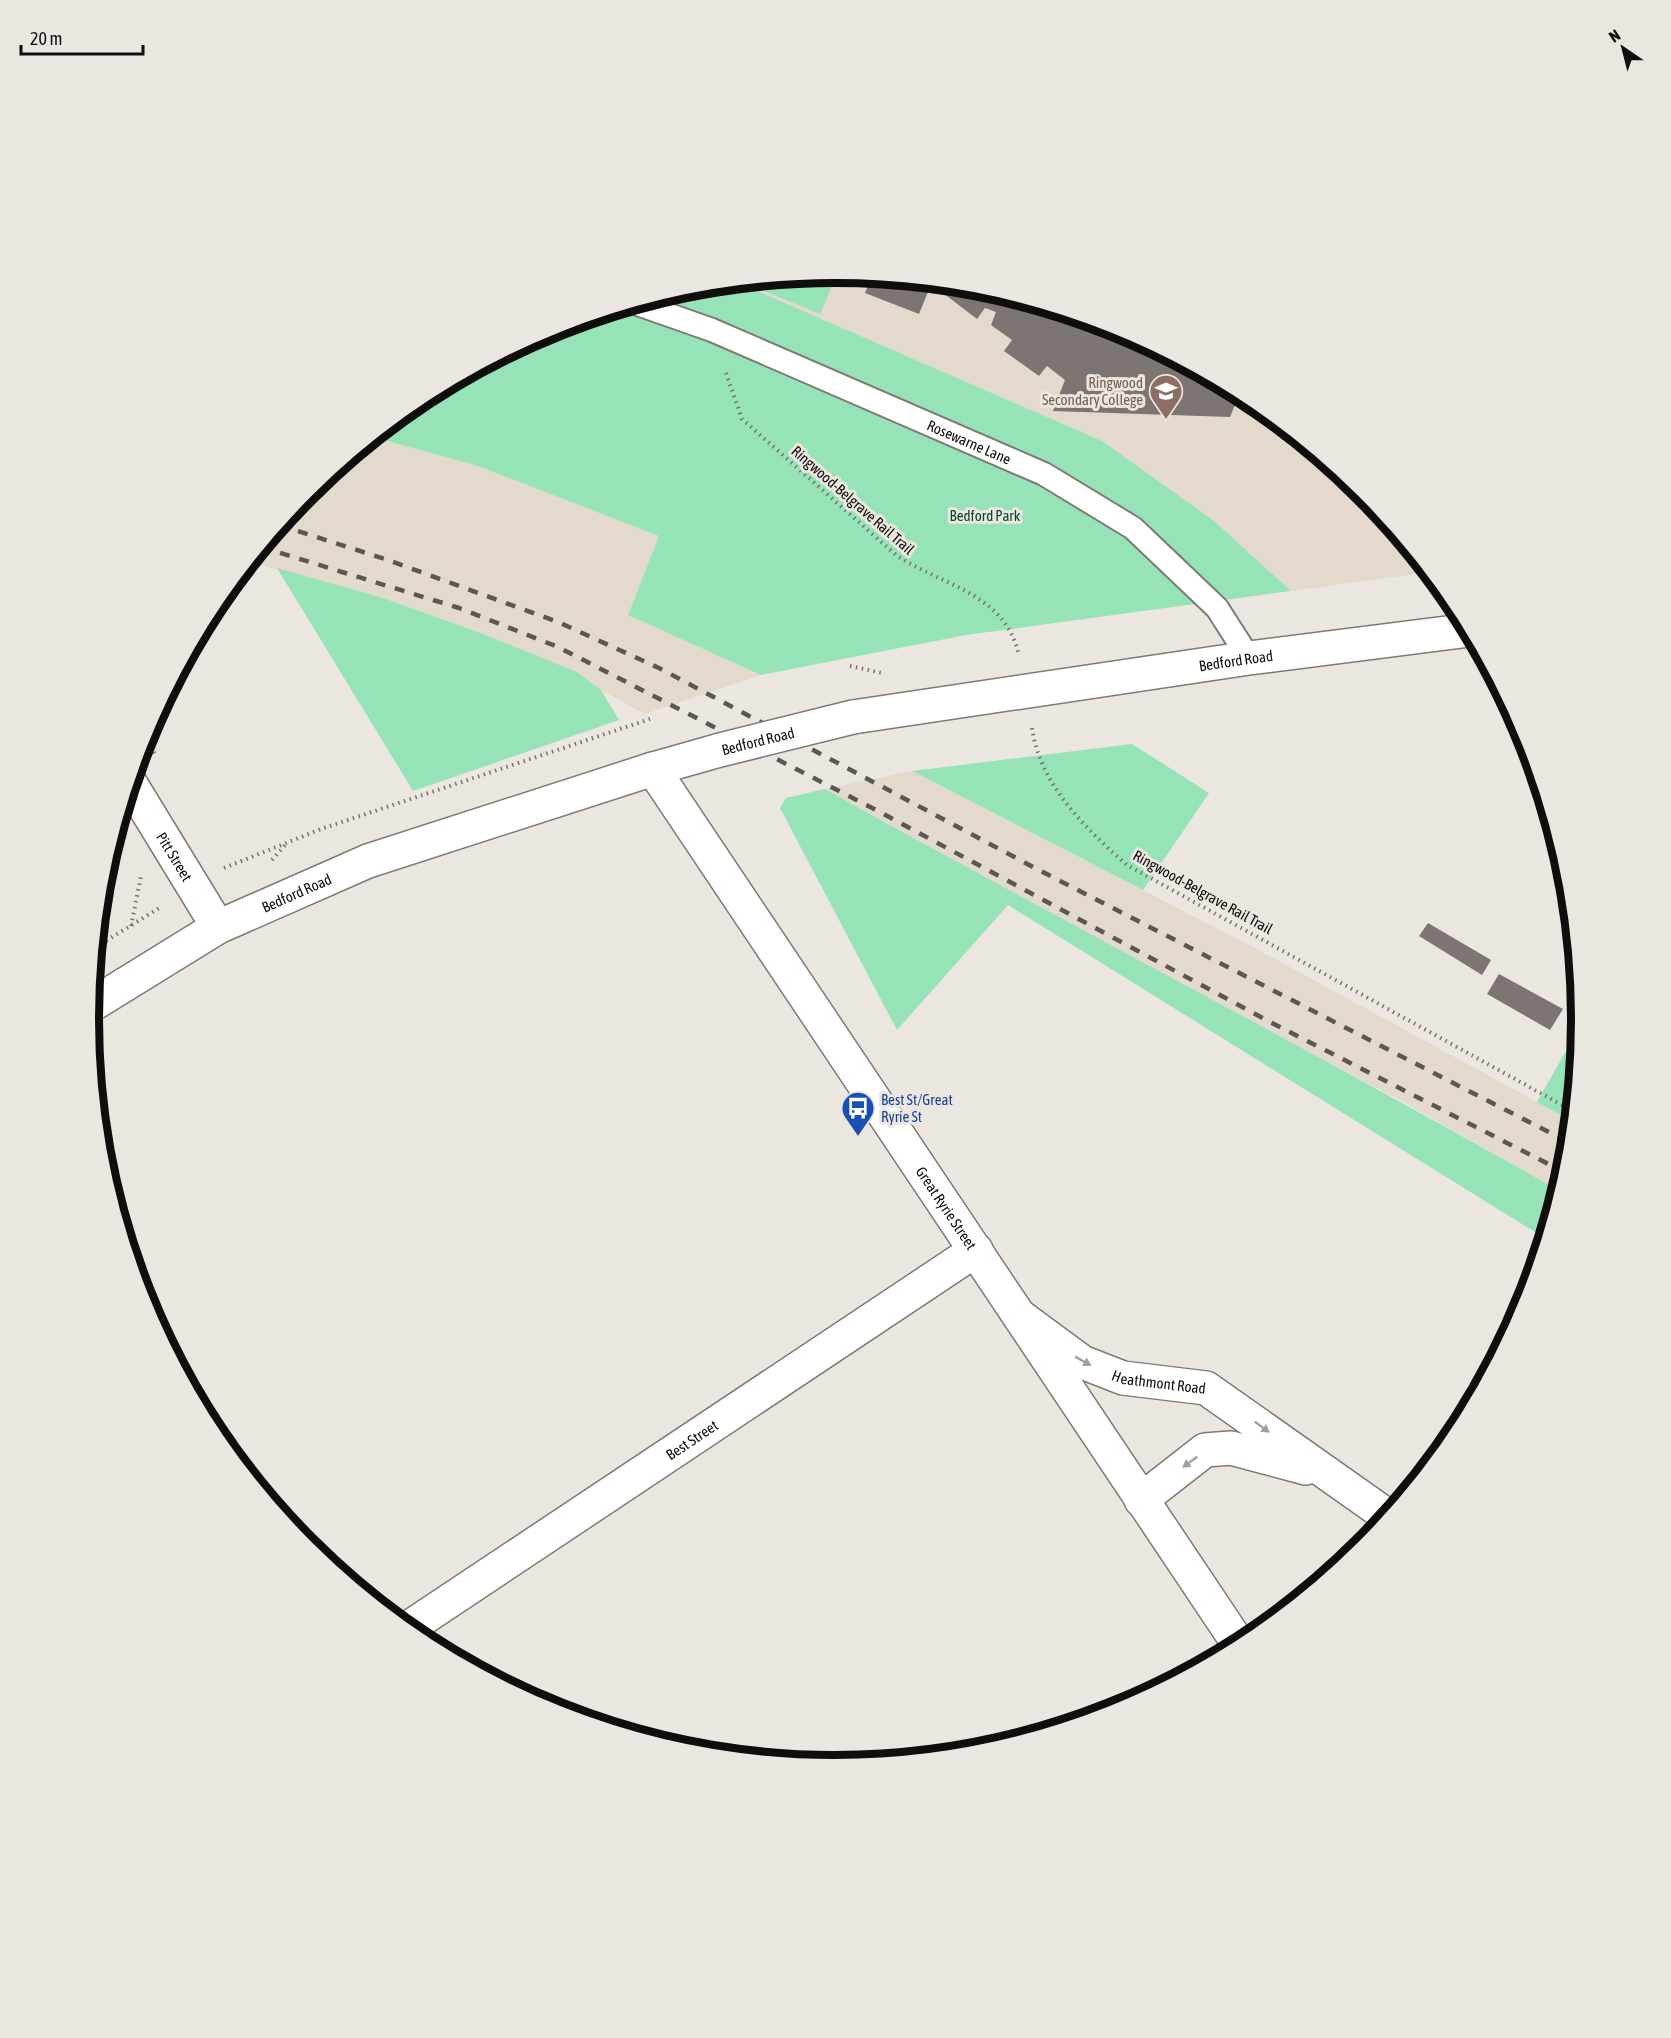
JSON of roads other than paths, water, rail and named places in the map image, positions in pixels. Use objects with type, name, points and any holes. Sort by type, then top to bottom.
[{"type":"main road","name":"Bedford Road","points":[[100,1000],[218,927],[368,861],[652,769],[720,750],[853,717],[1250,658],[1461,631]]},
{"type":"main road","name":"Great Ryrie Street","points":[[652,769],[1234,1638]]},
{"type":"main road","name":"Pitt Street","points":[[135,791],[218,927]]},
{"type":"main road","name":"Best Street","points":[[415,1623],[976,1250]]},
{"type":"main road","name":"Heathmont Road","points":[[1018,1315],[1082,1362],[1123,1378],[1206,1388],[1382,1512]]},
{"type":"main road","name":"Heathmont Road","points":[[1142,1500],[1205,1450],[1231,1448],[1325,1474]]},
{"type":"lane","name":"Rosewarne Lane","points":[[648,307],[712,330],[1044,474],[1133,528],[1216,608],[1250,658]]},
{"type":"railway","points":[[287,528],[385,559],[558,622],[659,668],[1035,868],[1562,1139]]},
{"type":"railway","points":[[269,549],[459,608],[558,647],[880,812],[1270,1022],[1557,1168]]},
{"type":"place","name":"Ringwood Secondary College","points":[[1166,420]]},
{"type":"place","name":"Best St/Great Ryrie St","points":[[858,1137]]},
{"type":"park label","name":"Bedford Park","points":[[985,515]]}]
